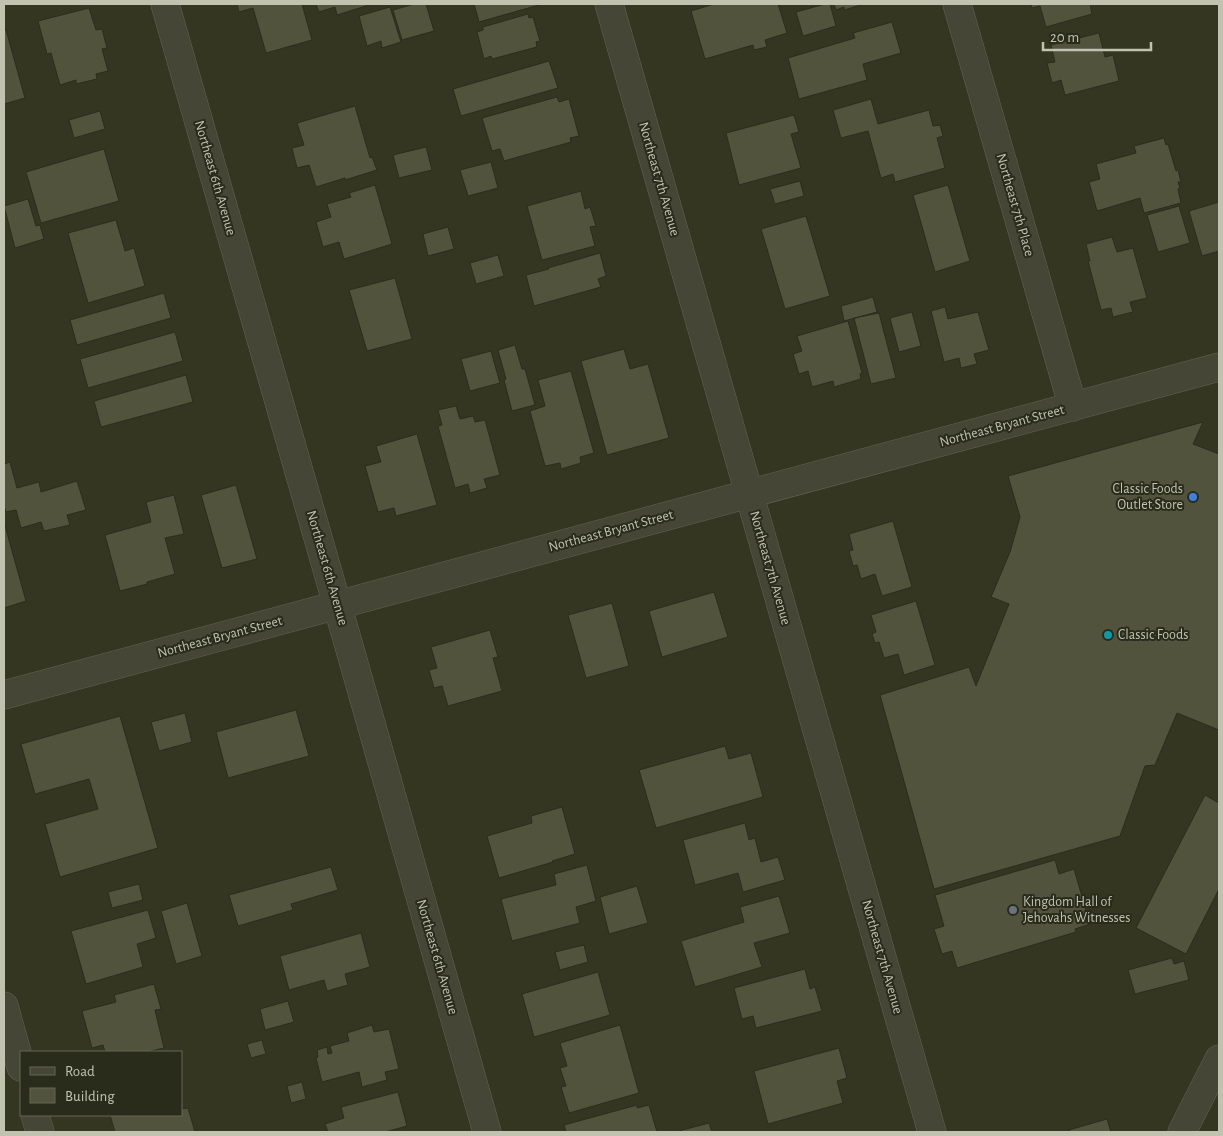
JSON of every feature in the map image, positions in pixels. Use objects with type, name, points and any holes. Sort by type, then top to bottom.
[{"type":"street","name":"Northeast 6th Avenue","points":[[165,4],[487,1132]]},
{"type":"street","name":"Northeast 7th Avenue","points":[[609,4],[932,1132]]},
{"type":"street","name":"Northeast 7th Place","points":[[957,4],[1073,407]]},
{"type":"street","name":"Northeast Bryant Street","points":[[4,695],[1219,367]]},
{"type":"street","points":[[4,1006],[20,1063]]},
{"type":"street","points":[[1182,1132],[1219,1059]]},
{"type":"street","points":[[35,1116],[40,1132]]},
{"type":"building","points":[[237,4],[302,4],[312,40],[266,53],[253,8],[239,12]]},
{"type":"building","points":[[316,4],[365,4],[366,6],[337,15],[335,7],[319,12]]},
{"type":"building","points":[[414,4],[426,4],[434,31],[402,40],[393,10]]},
{"type":"building","points":[[474,4],[539,4],[539,5],[479,22]]},
{"type":"building","points":[[714,4],[778,4],[787,33],[765,40],[767,47],[754,50],[753,45],[705,59],[691,11]]},
{"type":"building","points":[[830,4],[836,26],[803,36],[796,12]]},
{"type":"building","points":[[834,4],[864,4],[844,10],[844,7],[836,10]]},
{"type":"building","points":[[1031,4],[1090,4],[1092,14],[1046,27],[1040,6],[1032,8]]},
{"type":"building","points":[[390,7],[401,42],[382,48],[381,41],[367,46],[359,16]]},
{"type":"building","points":[[89,8],[96,30],[102,29],[107,48],[102,49],[108,71],[96,74],[97,79],[76,84],[76,80],[60,85],[51,53],[47,54],[38,21]]},
{"type":"building","points":[[528,14],[529,18],[533,17],[540,41],[536,42],[537,47],[492,59],[491,56],[484,59],[477,32],[483,30],[483,27]]},
{"type":"building","points":[[892,22],[901,53],[863,64],[867,80],[799,99],[788,58],[855,38],[853,33]]},
{"type":"building","points":[[6,30],[25,98],[4,104],[4,31]]},
{"type":"building","points":[[1099,33],[1105,57],[1113,55],[1119,81],[1065,95],[1061,80],[1052,83],[1047,63],[1055,62],[1051,45]]},
{"type":"building","points":[[549,61],[558,88],[461,116],[453,89]]},
{"type":"building","points":[[557,97],[559,102],[569,99],[579,136],[570,138],[571,142],[504,161],[500,149],[492,151],[482,118]]},
{"type":"building","points":[[871,99],[878,124],[929,110],[933,126],[940,125],[943,136],[937,138],[945,168],[895,182],[893,174],[881,178],[868,131],[841,138],[833,110]]},
{"type":"building","points":[[355,106],[370,158],[372,157],[377,170],[316,187],[309,165],[297,168],[292,148],[304,145],[297,123]]},
{"type":"building","points":[[100,111],[105,129],[74,138],[69,120]]},
{"type":"building","points":[[794,115],[799,132],[791,134],[801,168],[739,185],[726,133]]},
{"type":"building","points":[[1164,138],[1166,145],[1168,144],[1176,171],[1178,170],[1181,182],[1178,182],[1180,188],[1178,189],[1181,203],[1144,213],[1140,198],[1097,211],[1089,182],[1100,179],[1096,164],[1136,153],[1134,146]]},
{"type":"building","points":[[426,147],[432,170],[399,178],[393,155]]},
{"type":"building","points":[[104,149],[119,201],[41,223],[26,172]]},
{"type":"building","points":[[491,162],[498,188],[468,196],[460,170]]},
{"type":"building","points":[[800,181],[804,196],[775,204],[770,189]]},
{"type":"building","points":[[375,185],[392,244],[344,259],[339,242],[323,247],[316,222],[331,217],[327,204],[351,197],[349,193]]},
{"type":"building","points":[[948,185],[970,261],[935,272],[913,195]]},
{"type":"building","points":[[581,191],[585,209],[590,207],[596,226],[590,227],[595,246],[542,260],[527,206]]},
{"type":"building","points":[[28,199],[36,226],[40,225],[44,239],[15,248],[4,206]]},
{"type":"building","points":[[1219,202],[1219,251],[1202,256],[1189,211]]},
{"type":"building","points":[[1179,206],[1190,243],[1158,252],[1147,215]]},
{"type":"building","points":[[806,216],[830,296],[785,309],[761,229]]},
{"type":"building","points":[[116,220],[125,251],[134,248],[145,286],[88,303],[68,233]]},
{"type":"building","points":[[448,227],[454,249],[428,256],[423,234]]},
{"type":"building","points":[[1112,237],[1117,252],[1133,248],[1147,298],[1130,302],[1133,312],[1113,317],[1111,308],[1101,310],[1088,261],[1090,261],[1086,244]]},
{"type":"building","points":[[600,253],[606,276],[598,279],[601,287],[534,306],[526,275]]},
{"type":"building","points":[[498,255],[504,276],[476,284],[470,263]]},
{"type":"building","points":[[395,278],[412,339],[367,351],[349,290]]},
{"type":"building","points":[[164,293],[171,318],[77,345],[70,320]]},
{"type":"building","points":[[873,297],[877,312],[844,321],[841,306]]},
{"type":"building","points":[[945,307],[948,319],[978,312],[989,350],[974,354],[977,364],[961,368],[959,358],[944,362],[931,311]]},
{"type":"building","points":[[912,312],[921,346],[899,352],[890,318]]},
{"type":"building","points":[[879,313],[896,378],[871,384],[854,318]]},
{"type":"building","points":[[848,321],[862,373],[860,374],[861,379],[834,387],[833,381],[812,387],[808,371],[799,374],[793,354],[802,351],[797,336]]},
{"type":"building","points":[[175,332],[183,361],[88,388],[80,359]]},
{"type":"building","points":[[515,345],[522,369],[525,369],[535,405],[512,411],[498,350]]},
{"type":"building","points":[[624,349],[630,369],[648,364],[669,438],[607,455],[581,361]]},
{"type":"building","points":[[491,351],[500,383],[470,391],[461,359]]},
{"type":"building","points":[[571,371],[594,453],[580,457],[581,463],[561,469],[560,463],[545,466],[530,411],[545,406],[538,380]]},
{"type":"building","points":[[186,375],[193,402],[101,427],[94,401]]},
{"type":"building","points":[[456,406],[460,419],[473,416],[475,422],[485,420],[500,475],[484,479],[487,488],[470,493],[468,484],[455,488],[438,426],[442,425],[438,410]]},
{"type":"building","name":"Classic Foods","points":[[1203,422],[1193,444],[1219,454],[1219,730],[1177,713],[1155,765],[1145,766],[1120,836],[934,889],[880,695],[969,667],[976,686],[1009,604],[991,597],[1010,552],[1020,517],[1008,476]]},
{"type":"building","points":[[417,434],[437,505],[396,516],[394,508],[378,512],[365,466],[381,462],[376,446]]},
{"type":"building","points":[[10,462],[17,488],[39,482],[41,492],[77,481],[86,510],[67,515],[70,525],[44,531],[41,522],[21,528],[16,510],[6,512],[4,506],[4,464]]},
{"type":"building","points":[[236,485],[257,559],[222,568],[201,495]]},
{"type":"building","points":[[174,495],[184,534],[165,538],[175,574],[120,591],[105,535],[151,522],[146,502]]},
{"type":"building","points":[[893,521],[912,587],[882,596],[875,574],[861,579],[857,565],[853,566],[849,551],[853,550],[849,534]]},
{"type":"building","points":[[4,522],[26,601],[4,608]]},
{"type":"building","points":[[714,592],[728,637],[662,657],[649,611]]},
{"type":"building","points":[[916,601],[935,665],[904,675],[898,654],[884,658],[879,642],[875,643],[872,634],[876,632],[871,615]]},
{"type":"building","points":[[612,603],[629,666],[586,678],[568,615]]},
{"type":"building","points":[[490,630],[498,657],[493,658],[502,691],[448,706],[442,686],[434,688],[429,670],[437,668],[431,647]]},
{"type":"building","points":[[296,710],[309,756],[228,778],[216,732]]},
{"type":"building","points":[[185,713],[192,742],[159,751],[151,722]]},
{"type":"building","points":[[120,716],[158,848],[60,877],[45,824],[98,809],[89,779],[35,794],[21,744]]},
{"type":"building","points":[[725,746],[729,759],[751,753],[763,797],[656,828],[639,770]]},
{"type":"building","points":[[1205,795],[1219,803],[1219,889],[1186,954],[1136,928]]},
{"type":"building","points":[[562,807],[575,854],[499,878],[487,836],[532,823],[531,816]]},
{"type":"building","points":[[745,823],[749,840],[755,838],[761,862],[778,857],[785,880],[743,892],[738,873],[695,885],[683,840]]},
{"type":"building","name":"Kingdom Hall of Jehovahs Witnesses","points":[[1055,860],[1059,874],[1074,869],[1090,924],[1075,929],[1076,932],[957,968],[952,951],[942,954],[934,929],[944,926],[935,895]]},
{"type":"building","points":[[587,865],[596,901],[576,907],[580,923],[512,941],[501,899],[556,885],[554,874]]},
{"type":"building","points":[[331,867],[338,890],[291,904],[293,910],[238,926],[229,895]]},
{"type":"building","points":[[139,884],[143,900],[112,908],[108,892]]},
{"type":"building","points":[[637,886],[648,923],[609,934],[600,897]]},
{"type":"building","points":[[779,896],[790,933],[754,943],[762,967],[695,987],[681,941],[744,922],[740,907]]},
{"type":"building","points":[[187,903],[202,956],[176,964],[161,911]]},
{"type":"building","points":[[148,910],[156,938],[137,944],[143,967],[86,984],[71,931]]},
{"type":"building","points":[[361,933],[370,967],[345,974],[348,985],[327,991],[324,980],[289,990],[280,956]]},
{"type":"building","points":[[584,945],[588,962],[560,970],[555,952]]},
{"type":"building","points":[[1172,958],[1174,964],[1184,961],[1189,980],[1135,994],[1128,970]]},
{"type":"building","points":[[805,969],[810,989],[815,987],[822,1011],[756,1028],[753,1016],[742,1019],[734,988]]},
{"type":"building","points":[[598,972],[610,1015],[534,1037],[522,994]]},
{"type":"building","points":[[154,984],[161,1009],[155,1010],[164,1048],[151,1051],[105,1051],[103,1045],[92,1048],[82,1011],[116,1002],[114,995]]},
{"type":"building","points":[[288,1001],[294,1022],[265,1030],[260,1009]]},
{"type":"building","points":[[372,1025],[374,1032],[389,1029],[399,1069],[385,1072],[387,1080],[362,1087],[359,1072],[322,1082],[316,1058],[318,1057],[317,1050],[327,1047],[328,1054],[332,1053],[330,1046],[349,1041],[347,1033]]},
{"type":"building","points":[[620,1025],[639,1093],[569,1113],[561,1087],[566,1086],[560,1068],[567,1066],[560,1043]]},
{"type":"building","points":[[262,1040],[266,1054],[251,1058],[247,1044]]},
{"type":"building","points":[[839,1048],[847,1078],[837,1081],[843,1103],[768,1124],[754,1071]]},
{"type":"building","points":[[302,1082],[306,1099],[291,1103],[287,1086]]},
{"type":"building","points":[[398,1092],[407,1126],[385,1132],[328,1132],[325,1124],[344,1118],[341,1107]]},
{"type":"building","points":[[637,1105],[637,1108],[649,1105],[657,1132],[566,1132],[564,1125]]},
{"type":"building","points":[[188,1108],[195,1132],[115,1132],[110,1116],[182,1116],[182,1109]]},
{"type":"building","points":[[1107,1119],[1111,1132],[1070,1132],[1069,1130]]},
{"type":"building","points":[[709,1123],[712,1132],[675,1132]]},
{"type":"place","name":"Classic Foods Outlet Store","points":[[1193,497]]},
{"type":"place","name":"Classic Foods","points":[[1108,635]]},
{"type":"place","name":"Kingdom Hall of Jehovahs Witnesses","points":[[1013,910]]}]
